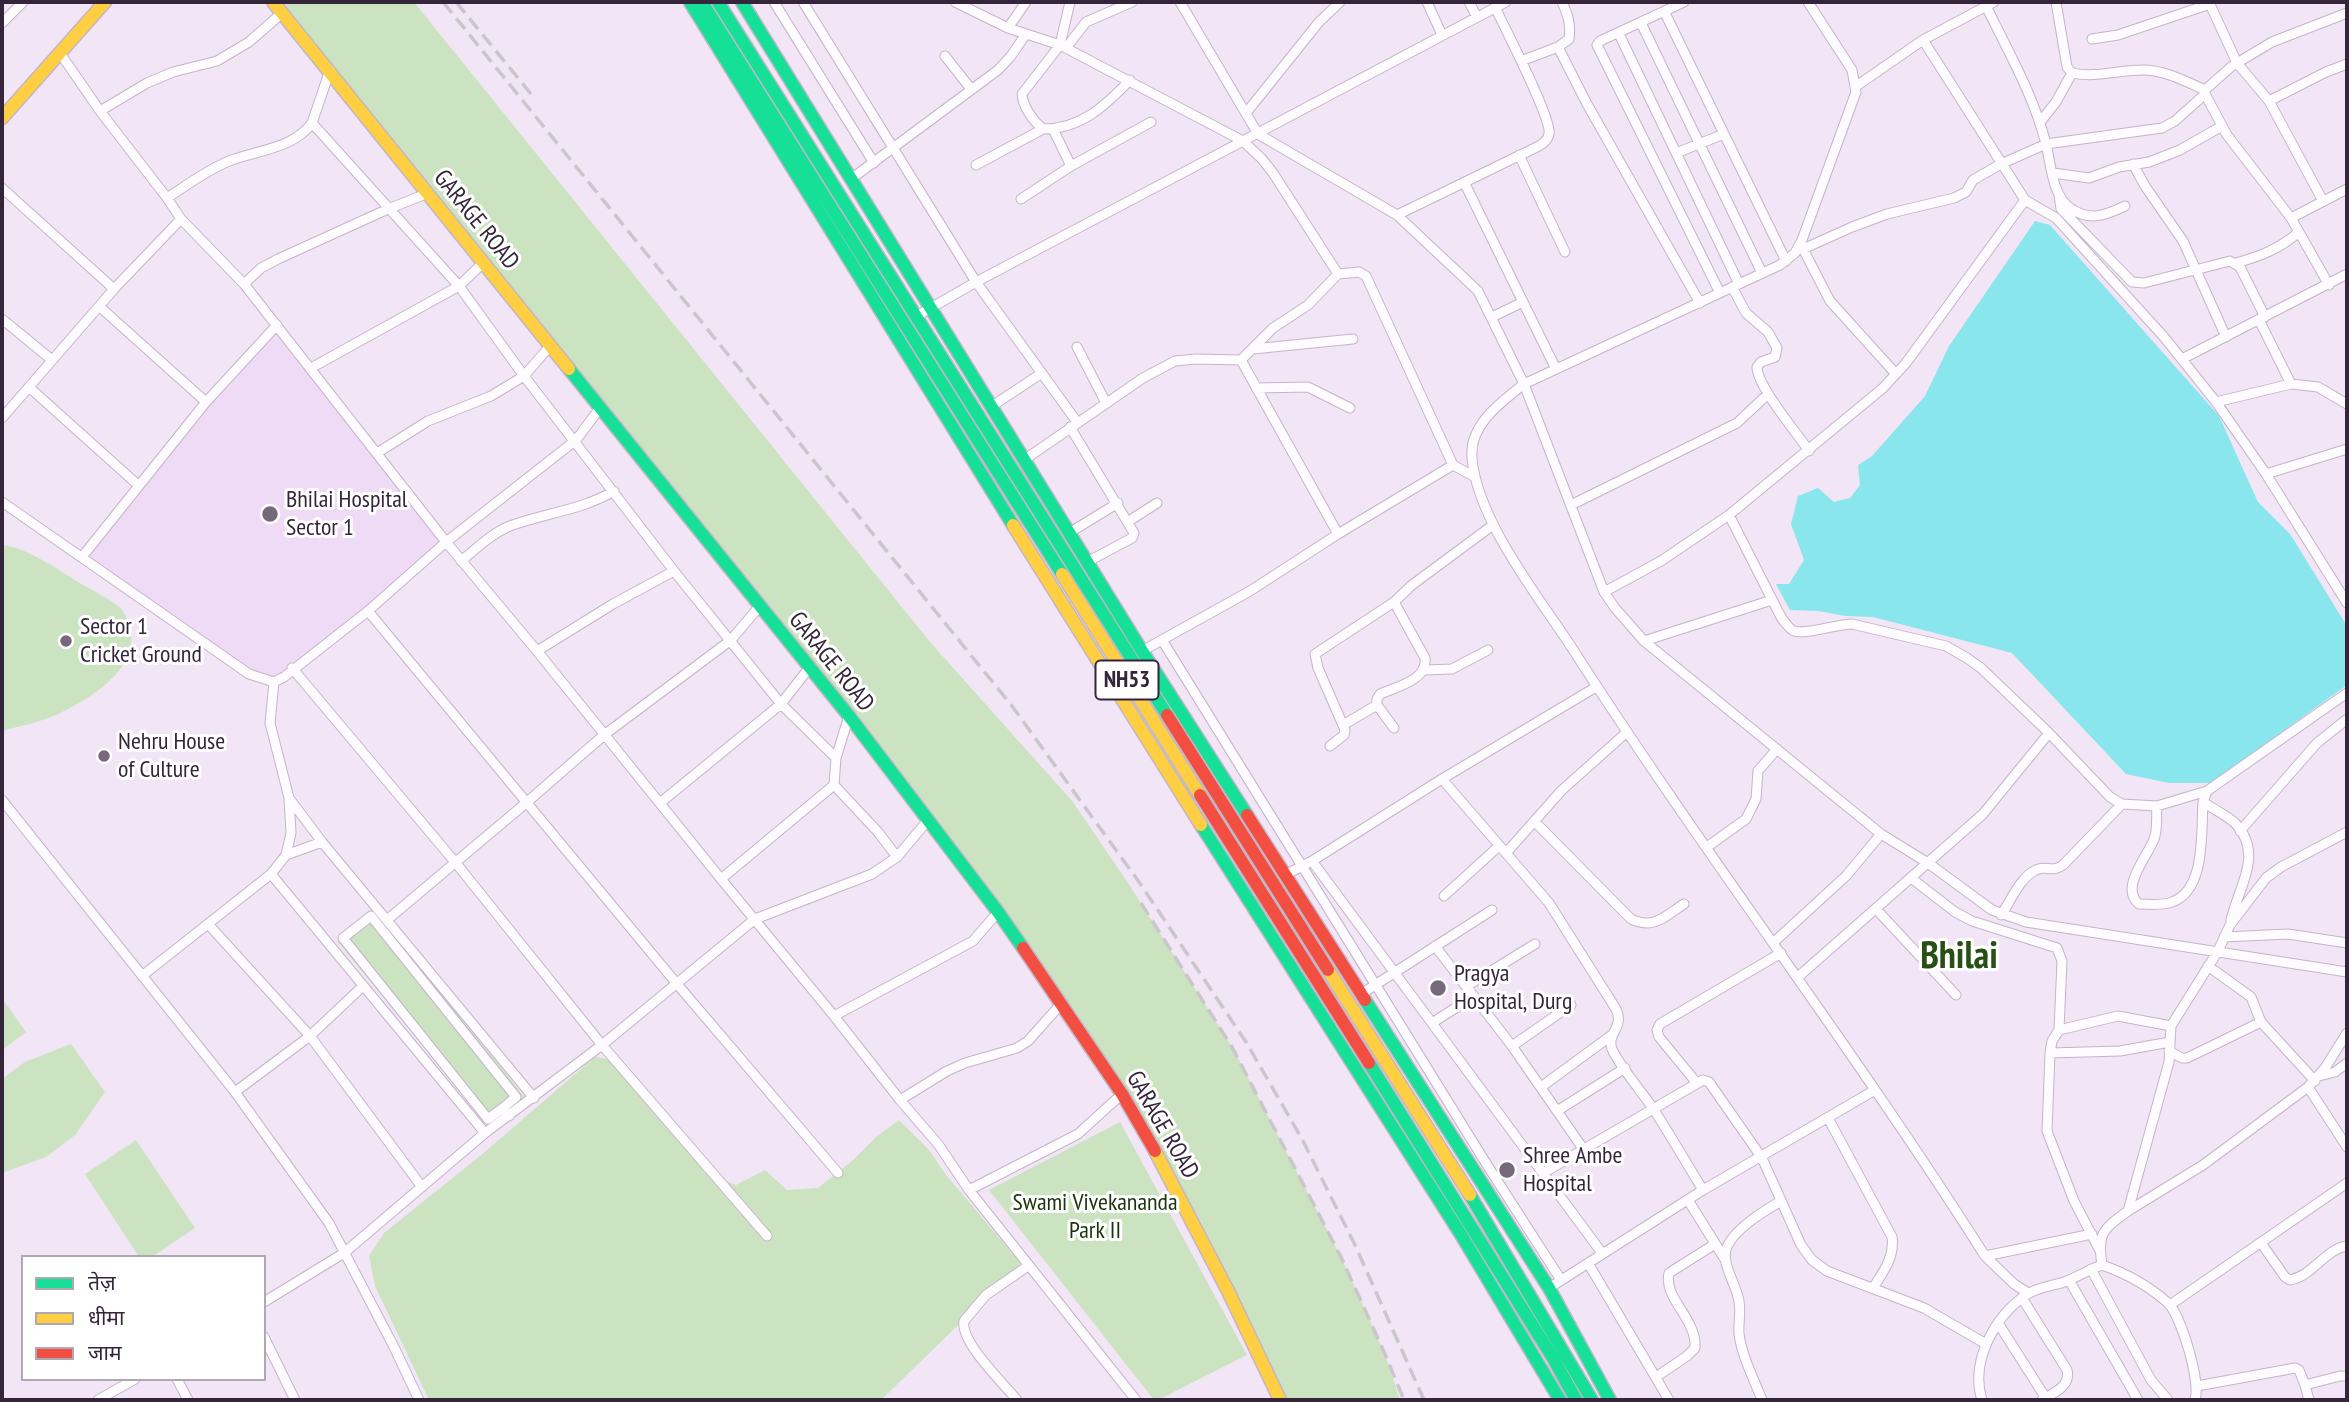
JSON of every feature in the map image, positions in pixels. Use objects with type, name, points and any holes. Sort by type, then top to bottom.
[{"type":"main road","points":[[2,118],[105,2]]},
{"type":"main road","name":"GARAGE ROAD","points":[[273,2],[849,716],[998,912],[1122,1094],[1166,1171],[1228,1291],[1280,1400]]},
{"type":"main road","points":[[690,2],[1103,670],[1460,1233],[1557,1394]]},
{"type":"main road","name":"NH53","points":[[702,2],[1436,1170],[1553,1358],[1576,1400]]},
{"type":"main road","name":"NH53","points":[[718,2],[1454,1170],[1590,1397]]},
{"type":"main road","points":[[742,2],[1142,651],[1549,1288],[1610,1400]]},
{"type":"main road","points":[[1171,723],[1183,715]]},
{"type":"street","points":[[2,23],[23,2]]},
{"type":"street","points":[[774,2],[874,163]]},
{"type":"street","points":[[803,2],[976,282],[1042,373],[1129,521],[1135,533],[1132,538],[1087,562]]},
{"type":"street","points":[[955,2],[1008,28],[1063,46],[1243,141],[1273,173],[1338,274]]},
{"type":"street","points":[[1008,28],[1026,2]]},
{"type":"street","points":[[1063,46],[1070,2]]},
{"type":"street","points":[[1072,166],[1048,129],[1037,124],[1023,102],[1022,94],[1086,22],[1132,2]]},
{"type":"street","points":[[1180,2],[1258,134],[1397,215],[1473,284],[1524,384],[1604,592],[1644,641],[1881,834],[1928,863],[2001,915],[2026,922],[2168,946],[2218,951],[2347,972]]},
{"type":"street","points":[[1246,113],[1324,16],[1340,2]]},
{"type":"street","points":[[1427,2],[1443,35]]},
{"type":"street","points":[[1469,2],[1477,17]]},
{"type":"street","points":[[915,317],[976,282],[1506,2]]},
{"type":"street","points":[[1521,61],[1558,47],[1569,39],[1570,21],[1562,2]]},
{"type":"street","points":[[1684,2],[1600,41],[1597,45],[1720,293]]},
{"type":"street","points":[[1808,2],[1852,70],[1856,92],[1801,247],[1830,301],[1896,374]]},
{"type":"street","points":[[2056,2],[2067,67],[2072,73]]},
{"type":"street","points":[[2091,39],[2118,36],[2209,3],[2237,63],[2269,102],[2323,201]]},
{"type":"street","points":[[1855,87],[1923,40],[1990,4],[2040,121],[2061,208],[2132,282],[2144,284],[2225,262],[2236,263],[2272,252],[2299,232]]},
{"type":"street","points":[[1397,215],[1546,141],[1549,127],[1495,8]]},
{"type":"street","points":[[100,111],[147,83],[173,72],[217,61],[249,42],[282,13]]},
{"type":"street","points":[[1665,13],[1786,261]]},
{"type":"street","points":[[1998,1323],[2045,1400],[2066,1385],[2069,1377],[2067,1370],[2025,1296],[1985,1255],[1875,1090],[1596,687],[1493,525],[1475,477],[1472,444],[1477,431],[1495,409],[1524,384],[1762,273],[1786,261],[1801,247],[1887,214],[1954,198],[1966,192],[1973,180],[2046,144],[2162,128],[2175,121],[2237,63],[2272,42],[2347,13]]},
{"type":"street","points":[[1641,23],[1762,273]]},
{"type":"street","points":[[850,179],[1005,63],[1026,34]]},
{"type":"street","points":[[1619,34],[1676,153],[1746,313],[1768,331],[1777,348],[1775,357],[1761,362],[1757,372],[1768,394],[1810,451]]},
{"type":"street","points":[[1923,40],[2025,200],[2056,218],[2216,401],[2266,474],[2347,603]]},
{"type":"street","points":[[1558,47],[1587,104],[1700,303]]},
{"type":"street","points":[[60,53],[181,219],[244,284],[461,561],[938,1144],[969,1190],[1136,1400]]},
{"type":"street","points":[[945,55],[971,89]]},
{"type":"street","points":[[2269,102],[2347,64]]},
{"type":"street","points":[[167,198],[217,167],[232,160],[271,150],[301,135],[312,123],[330,70]]},
{"type":"street","points":[[2072,73],[2155,71],[2205,92],[2222,126],[2291,218],[2329,285]]},
{"type":"street","points":[[2040,121],[2056,103],[2072,73]]},
{"type":"street","points":[[975,165],[1048,129],[1077,123],[1090,116],[1111,101],[1130,80]]},
{"type":"street","points":[[1021,199],[1072,166],[1152,122]]},
{"type":"street","points":[[312,123],[459,286],[524,376],[576,440],[674,571],[781,704],[836,758]]},
{"type":"street","points":[[2053,173],[2089,178],[2119,167],[2163,157],[2222,126]]},
{"type":"street","points":[[1676,153],[1724,134]]},
{"type":"street","points":[[1519,155],[1565,252]]},
{"type":"street","points":[[2133,164],[2150,194],[2178,231],[2226,337]]},
{"type":"street","points":[[1464,181],[1556,369]]},
{"type":"street","points":[[2,188],[114,289]]},
{"type":"street","points":[[2291,218],[2347,189]]},
{"type":"street","points":[[244,284],[261,268],[278,259],[426,194]]},
{"type":"street","points":[[2060,195],[2071,209],[2087,216],[2099,217],[2126,206]]},
{"type":"street","points":[[1604,592],[1661,561],[1729,514],[1858,411],[1896,374],[2025,200]]},
{"type":"street","points":[[2,418],[114,289],[181,219]]},
{"type":"street","points":[[311,368],[459,286],[484,262]]},
{"type":"street","points":[[2236,263],[2291,384]]},
{"type":"street","points":[[1024,460],[1106,402],[1175,361],[1241,360],[1273,328],[1308,305],[1338,274],[1359,272],[1366,276],[1453,465],[1475,477]]},
{"type":"street","points":[[2182,359],[2347,274]]},
{"type":"street","points":[[1492,317],[1523,302]]},
{"type":"street","points":[[100,307],[206,402]]},
{"type":"street","points":[[2,318],[52,360]]},
{"type":"street","points":[[82,557],[206,402],[277,326]]},
{"type":"street","points":[[1253,349],[1353,340]]},
{"type":"street","points":[[377,453],[428,421],[491,396],[524,376],[551,346]]},
{"type":"street","points":[[1077,347],[1106,402]]},
{"type":"street","points":[[1241,360],[1338,534]]},
{"type":"street","points":[[992,406],[1042,373]]},
{"type":"street","points":[[2216,401],[2291,384],[2318,387],[2347,404]]},
{"type":"street","points":[[1256,387],[1308,387],[1349,408]]},
{"type":"street","points":[[30,388],[138,485]]},
{"type":"street","points":[[1571,505],[1737,423],[1768,394]]},
{"type":"street","points":[[2,502],[249,674],[274,682],[368,611],[446,542],[576,440],[600,408]]},
{"type":"street","points":[[2266,474],[2347,449]]},
{"type":"street","points":[[1142,651],[1250,591],[1453,465]]},
{"type":"street","points":[[461,561],[494,535],[509,527],[589,503],[614,491]]},
{"type":"street","points":[[1069,533],[1118,503]]},
{"type":"street","points":[[1129,521],[1157,503]]},
{"type":"street","points":[[1729,514],[1782,619],[1792,630],[1803,632],[1838,624],[1852,624],[1946,646],[1981,668],[2049,733],[2110,797],[2122,804],[2157,806],[2207,792],[2347,693]]},
{"type":"street","points":[[1330,746],[1344,734],[1343,725],[1318,668],[1315,654],[1394,602],[1412,585],[1493,525]]},
{"type":"street","points":[[537,651],[613,604],[674,571]]},
{"type":"street","points":[[1644,641],[1772,600]]},
{"type":"street","points":[[1394,602],[1425,659],[1425,670]]},
{"type":"street","points":[[387,920],[604,735],[731,640],[759,607]]},
{"type":"street","points":[[368,611],[677,984],[838,1173]]},
{"type":"street","points":[[1162,640],[1560,1280]]},
{"type":"street","points":[[1394,728],[1377,705],[1380,694],[1416,678],[1425,670],[1452,669],[1488,650]]},
{"type":"street","points":[[292,668],[455,862],[602,1045],[767,1236]]},
{"type":"street","points":[[660,803],[781,704],[809,668]]},
{"type":"street","points":[[142,976],[271,874],[286,855],[291,833],[289,798],[270,723],[274,682]]},
{"type":"street","points":[[1285,875],[1596,687]]},
{"type":"street","points":[[1343,725],[1377,705]]},
{"type":"street","points":[[721,879],[834,785],[836,758],[849,716]]},
{"type":"street","points":[[2240,831],[2317,743],[2347,719]]},
{"type":"street","points":[[1444,896],[1534,821],[1562,790],[1627,732]]},
{"type":"street","points":[[1798,978],[1983,814],[2049,733]]},
{"type":"street","points":[[1707,847],[1746,819],[1756,799],[1758,771],[1777,749]]},
{"type":"street","points":[[1442,779],[1549,903],[1620,1017],[1619,1026],[1612,1035],[1541,1087]]},
{"type":"street","points":[[834,785],[897,857]]},
{"type":"street","points":[[2157,806],[2156,833],[2132,888],[2133,896],[2139,904],[2169,903],[2188,892],[2197,874],[2203,803],[2207,792]]},
{"type":"street","points":[[289,798],[322,842],[534,1098]]},
{"type":"street","points":[[2,800],[235,1092],[329,1223],[419,1400]]},
{"type":"street","points":[[2128,1211],[2162,1088],[2171,1026],[2218,951],[2230,925],[2250,865],[2250,853],[2236,824],[2203,803]]},
{"type":"street","points":[[2001,915],[2028,875],[2037,869],[2054,871],[2063,866],[2122,804]]},
{"type":"street","points":[[266,1301],[344,1253],[485,1133],[602,1045],[755,919],[872,874],[897,857],[929,819]]},
{"type":"street","points":[[1534,821],[1631,919],[1641,924],[1655,923],[1684,904]]},
{"type":"street","points":[[2230,925],[2266,878],[2281,867],[2347,832]]},
{"type":"street","points":[[1774,943],[1846,876],[1881,834]]},
{"type":"street","points":[[286,855],[322,842]]},
{"type":"street","points":[[1312,861],[1602,1254]]},
{"type":"street","points":[[271,874],[485,1133]]},
{"type":"street","points":[[1911,878],[1955,912],[1972,921],[2057,948],[2062,961],[2059,1030],[2052,1041],[2050,1053],[2047,1131],[2074,1201],[2099,1249],[2102,1265]]},
{"type":"street","points":[[1876,909],[1956,995]]},
{"type":"street","points":[[1361,994],[1492,910]]},
{"type":"street","points":[[834,1016],[973,941],[998,912]]},
{"type":"street","points":[[371,916],[516,1097],[503,1108],[488,1119],[343,938],[371,916]]},
{"type":"street","points":[[208,925],[310,1036],[422,1187]]},
{"type":"street","points":[[2224,937],[2288,934],[2347,943]]},
{"type":"street","points":[[1467,986],[1535,944]]},
{"type":"street","points":[[1435,946],[1541,1087],[1584,1150]]},
{"type":"street","points":[[1696,1082],[1659,1037],[1657,1030],[1660,1024],[1781,953]]},
{"type":"street","points":[[2208,966],[2251,997],[2261,1022],[2314,1081],[2347,1147]]},
{"type":"street","points":[[235,1092],[310,1036],[363,986]]},
{"type":"street","points":[[1432,1023],[1474,996]]},
{"type":"street","points":[[900,1100],[965,1063],[1017,1048],[1028,1041],[1061,1004]]},
{"type":"street","points":[[1511,1046],[1571,1005]]},
{"type":"street","points":[[2059,1030],[2118,1016],[2171,1026]]},
{"type":"street","points":[[2170,1046],[2182,1058],[2187,1058],[2261,1022]]},
{"type":"street","points":[[2314,1081],[2347,1033]]},
{"type":"street","points":[[1612,1035],[1612,1048],[1703,1190]]},
{"type":"street","points":[[2050,1053],[2170,1046]]},
{"type":"street","points":[[2099,1249],[2101,1235],[2108,1225],[2203,1165],[2314,1081],[2347,1063]]},
{"type":"street","points":[[1557,1111],[1625,1068]]},
{"type":"street","points":[[1543,1173],[1696,1082],[1709,1082],[1762,1158],[1801,1245],[1812,1260],[1827,1271],[1924,1308],[1986,1344]]},
{"type":"street","points":[[1549,1288],[1703,1190],[1875,1090]]},
{"type":"street","points":[[969,1190],[1078,1133],[1122,1094]]},
{"type":"street","points":[[503,1108],[509,1116]]},
{"type":"street","points":[[1828,1118],[1892,1237],[1894,1246],[1890,1259],[1873,1289]]},
{"type":"street","points":[[2171,1305],[2347,1183]]},
{"type":"street","points":[[1688,1200],[1726,1262]]},
{"type":"street","points":[[1762,1400],[1743,1351],[1739,1328],[1740,1305],[1725,1252],[1741,1230],[1762,1211],[1781,1201]]},
{"type":"street","points":[[1985,1255],[2092,1234]]},
{"type":"street","points":[[2261,1243],[2290,1280],[2303,1275],[2339,1247],[2347,1246]]},
{"type":"street","points":[[1656,1377],[1688,1356],[1695,1348],[1694,1331],[1670,1290],[1669,1273],[1715,1244]]},
{"type":"street","points":[[1588,1262],[1669,1400]]},
{"type":"street","points":[[1982,1400],[1979,1391],[1979,1366],[1986,1344],[1998,1323],[2025,1296],[2102,1265],[2118,1271],[2171,1305],[2193,1362],[2197,1386],[2195,1400]]},
{"type":"street","points":[[1017,1400],[968,1341],[963,1326],[964,1321],[986,1295],[1028,1266]]},
{"type":"street","points":[[2091,1269],[2151,1380],[2168,1400]]},
{"type":"street","points":[[2069,1280],[2138,1400]]},
{"type":"street","points":[[266,1341],[295,1400]]},
{"type":"street","points":[[2197,1386],[2295,1367],[2299,1370],[2309,1400]]},
{"type":"street","points":[[2305,1385],[2347,1376]]},
{"type":"street","points":[[98,1400],[131,1381]]},
{"type":"street","points":[[178,1381],[188,1400]]},
{"type":"shaded area","name":"Bhilai Hospital Sector 1","points":[[277,325],[446,542],[284,677],[262,680],[82,557],[138,485]]},
{"type":"green space","points":[[273,2],[414,2],[930,642],[1073,802],[1232,1047],[1341,1257],[1385,1354],[1400,1400],[1278,1400],[1166,1171],[998,912]]},
{"type":"green space","name":"Sector 1 Cricket Ground","points":[[2,545],[41,559],[115,604],[123,611],[130,629],[131,645],[126,660],[116,674],[88,697],[51,717],[2,731]]},
{"type":"green space","points":[[374,910],[524,1096],[488,1125],[337,941]]},
{"type":"green space","points":[[2,998],[26,1032],[2,1050]]},
{"type":"green space","points":[[71,1044],[105,1092],[75,1135],[46,1157],[2,1173],[2,1079],[25,1062]]},
{"type":"green space","points":[[595,1057],[614,1060],[705,1173],[736,1185],[765,1170],[787,1190],[818,1188],[899,1120],[929,1150],[946,1175],[1020,1262],[1019,1266],[881,1400],[429,1400],[375,1286],[369,1256],[384,1233],[480,1156]]},
{"type":"green space","name":"Swami Vivekananda Park II","points":[[1120,1122],[1247,1355],[1158,1400],[1154,1400],[989,1190]]},
{"type":"green space","points":[[136,1140],[195,1228],[155,1255],[138,1255],[85,1174]]},
{"type":"water","points":[[2035,221],[2050,225],[2219,416],[2258,502],[2290,534],[2347,626],[2347,685],[2211,783],[2169,783],[2126,774],[2012,653],[1873,617],[1790,610],[1776,584],[1789,584],[1804,560],[1791,524],[1798,496],[1818,488],[1834,502],[1850,498],[1860,485],[1858,465],[1872,456],[1925,396],[1949,346]]},
{"type":"railway","points":[[443,2],[1012,706],[1139,882],[1246,1042],[1302,1139],[1355,1245],[1424,1400]]},
{"type":"railway","points":[[456,2],[531,94]]},
{"type":"railway","points":[[1141,903],[1232,1047],[1341,1257],[1404,1400]]},
{"type":"traffic: fast","points":[[690,2],[1013,525]]},
{"type":"traffic: fast","points":[[702,2],[1062,574]]},
{"type":"traffic: fast","points":[[718,2],[1167,715]]},
{"type":"traffic: fast","points":[[742,2],[1142,651],[1247,815]]},
{"type":"traffic: fast","points":[[569,369],[849,716],[1023,948]]},
{"type":"traffic: fast","points":[[1201,825],[1460,1233],[1560,1400]]},
{"type":"traffic: fast","points":[[1365,1000],[1549,1288],[1610,1400]]},
{"type":"traffic: fast","points":[[1369,1063],[1553,1358],[1576,1400]]},
{"type":"traffic: fast","points":[[1470,1195],[1592,1400]]},
{"type":"traffic: slow","points":[[2,118],[105,2]]},
{"type":"traffic: slow","points":[[273,2],[569,369]]},
{"type":"traffic: slow","points":[[1013,525],[1201,825]]},
{"type":"traffic: slow","points":[[1062,574],[1200,795]]},
{"type":"traffic: slow","points":[[1328,970],[1470,1195]]},
{"type":"traffic: slow","points":[[1155,1151],[1228,1291],[1280,1400]]},
{"type":"traffic: jam","points":[[1167,715],[1328,970]]},
{"type":"traffic: jam","points":[[1200,795],[1369,1063]]},
{"type":"traffic: jam","points":[[1247,815],[1365,1000]]},
{"type":"traffic: jam","points":[[1023,948],[1122,1094],[1155,1151]]},
{"type":"place","name":"Bhilai Hospital Sector 1","points":[[270,514]]},
{"type":"place","name":"Sector 1 Cricket Ground","points":[[66,641]]},
{"type":"place","name":"Nehru House of Culture","points":[[104,756]]},
{"type":"place","name":"Pragya Hospital, Durg","points":[[1438,988]]},
{"type":"place","name":"Shree Ambe Hospital","points":[[1507,1170]]},
{"type":"district","name":"Bhilai","points":[[1959,957]]}]
